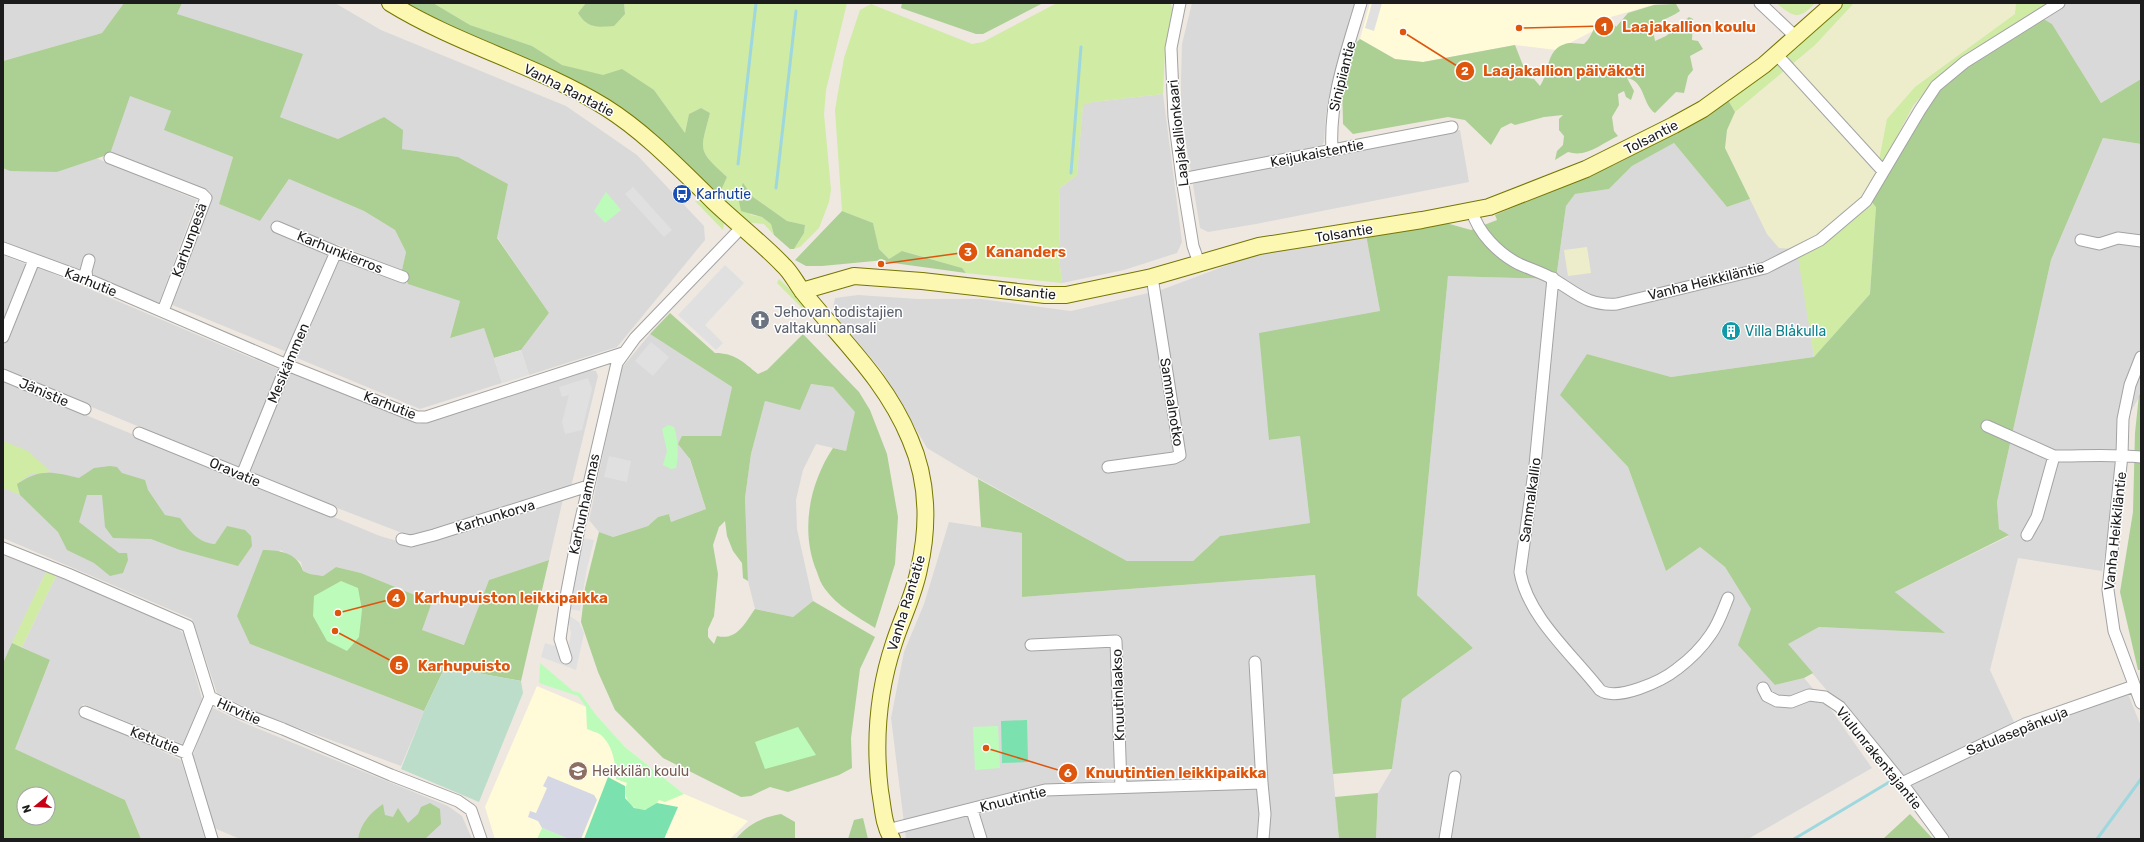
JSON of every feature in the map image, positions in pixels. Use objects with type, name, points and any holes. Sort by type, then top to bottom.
[{"type":"street","name":"Vanha Rantatie","points":[[390,3],[459,40],[569,87],[619,116],[662,152],[742,228],[778,272],[802,291],[861,359],[890,400],[914,448],[924,492],[926,523],[920,569],[894,642],[884,677],[880,704],[878,742],[879,779],[888,836]]},
{"type":"street","name":"Laajakallionkaari","points":[[1180,3],[1171,48],[1174,117],[1182,179],[1198,263]]},
{"type":"street","name":"Sinipiiantie","points":[[1332,150],[1331,126],[1336,97],[1361,3]]},
{"type":"street","points":[[1760,3],[1785,24],[1797,38]]},
{"type":"street","name":"Tolsantie","points":[[802,291],[854,276],[922,281],[1045,295],[1066,294],[1152,277],[1259,246],[1472,211],[1505,202],[1586,169],[1661,132],[1703,109],[1797,38],[1834,3]]},
{"type":"street","name":"Vanha Heikkiläntie","points":[[1472,211],[1475,222],[1485,238],[1518,263],[1552,278],[1586,301],[1604,304],[1617,304],[1765,268],[1820,240],[1866,201],[1936,86],[1965,62],[2059,3]]},
{"type":"street","points":[[1777,54],[1883,171]]},
{"type":"street","name":"Keijukaistentie","points":[[1182,179],[1452,126]]},
{"type":"street","name":"Karhunpesä","points":[[110,158],[202,194],[206,198],[162,311]]},
{"type":"street","name":"Karhunkierros","points":[[277,227],[336,252],[403,277]]},
{"type":"street","points":[[624,353],[634,338],[742,228]]},
{"type":"street","points":[[2081,240],[2099,244],[2118,238],[2141,241]]},
{"type":"street","name":"Karhutie","points":[[3,248],[87,279],[287,365],[421,418],[624,353]]},
{"type":"street","name":"Mesikämmen","points":[[242,475],[287,365],[336,252]]},
{"type":"street","points":[[3,337],[34,260]]},
{"type":"street","points":[[87,279],[86,271],[89,260]]},
{"type":"street","name":"Sammalnotko","points":[[1108,467],[1174,458],[1180,455],[1152,277]]},
{"type":"street","name":"Sammalkallio","points":[[1552,278],[1535,466],[1520,572],[1523,588],[1536,613],[1600,690],[1605,694],[1628,692],[1658,680],[1677,669],[1711,635],[1728,598]]},
{"type":"street","name":"Karhunhammas","points":[[566,658],[560,639],[561,626],[588,486],[614,371],[624,353]]},
{"type":"street","name":"Vanha Heikkiläntie","points":[[2141,357],[2126,402],[2123,418],[2122,455],[2108,590],[2114,631],[2141,703]]},
{"type":"street","name":"Jänistie","points":[[3,375],[85,409]]},
{"type":"street","points":[[1987,426],[2054,456],[2103,457],[2122,455],[2141,457]]},
{"type":"street","name":"Oravatie","points":[[139,433],[331,511]]},
{"type":"street","points":[[2027,536],[2037,517],[2054,456]]},
{"type":"street","name":"Karhunkorva","points":[[402,539],[411,542],[588,486]]},
{"type":"street","name":"Hirvitie","points":[[3,548],[68,574],[188,626],[210,698],[238,712],[283,729],[391,776],[458,801],[471,810],[481,839]]},
{"type":"street","name":"Knuutinlaakso","points":[[1031,645],[1116,641],[1121,787]]},
{"type":"street","points":[[1255,662],[1265,814],[1263,839]]},
{"type":"street","name":"Satulasepänkuja","points":[[1902,783],[2025,724],[2134,686]]},
{"type":"street","name":"Viulunrakentajantie","points":[[1763,688],[1767,696],[1777,701],[1791,702],[1809,695],[1825,697],[1840,707],[1902,783],[1943,839]]},
{"type":"street","points":[[186,753],[210,698]]},
{"type":"street","name":"Kettutie","points":[[85,712],[186,753],[213,839]]},
{"type":"street","points":[[1445,839],[1455,777]]},
{"type":"street","name":"Knuutintie","points":[[888,836],[972,810],[1045,790],[1262,783]]},
{"type":"street","points":[[972,810],[981,839]]},
{"type":"shaded area","points":[[3,3],[124,3],[102,33],[3,61]]},
{"type":"shaded area","points":[[182,3],[335,3],[381,30],[566,106],[637,155],[704,226],[705,240],[617,347],[529,375],[521,350],[549,313],[497,237],[508,184],[458,157],[402,149],[384,117],[338,139],[280,117],[177,14]]},
{"type":"shaded area","points":[[1192,3],[1355,3],[1326,113],[1324,142],[1322,145],[1316,148],[1191,172],[1181,114],[1181,79],[1182,44]]},
{"type":"shaded area","points":[[1370,3],[1659,3],[1604,19],[1596,24],[1593,31],[1556,50],[1515,45],[1423,62],[1395,59],[1360,39]]},
{"type":"shaded area","points":[[1372,3],[1382,3],[1374,31],[1365,28]]},
{"type":"shaded area","points":[[2054,3],[2141,3],[2141,79],[2101,103],[2052,24],[2042,18]]},
{"type":"shaded area","points":[[1163,94],[1182,242],[1177,253],[1124,270],[1062,283],[1059,258],[1060,188],[1077,175],[1083,104]]},
{"type":"shaded area","points":[[129,95],[171,111],[165,130],[233,157],[219,204],[260,221],[289,179],[364,211],[395,230],[406,252],[402,270],[336,244],[287,352],[170,304],[209,203],[210,192],[110,154]]},
{"type":"shaded area","points":[[1460,130],[1469,182],[1256,224],[1208,232],[1200,228],[1193,185],[1195,182]]},
{"type":"shaded area","points":[[2103,138],[2141,144],[2141,394],[2118,434],[2113,508],[2102,571],[2018,558],[1990,670],[2015,724],[1903,779],[1787,644],[1819,627],[1944,633],[1895,592],[2009,536],[1999,529],[1997,502],[2051,260]]},
{"type":"shaded area","points":[[1674,143],[1727,207],[1750,199],[1758,213],[1795,249],[1800,262],[1814,357],[1671,377],[1587,354],[1561,395],[1628,467],[1666,571],[1700,547],[1725,567],[1751,609],[1775,685],[1804,678],[1832,711],[1872,768],[1748,839],[1376,839],[1378,793],[1392,769],[1402,699],[1473,648],[1417,595],[1448,276],[1556,279],[1566,206],[1575,194],[1609,189],[1632,166]]},
{"type":"shaded area","points":[[96,158],[197,200],[159,303],[3,243],[3,168],[57,172]]},
{"type":"shaded area","points":[[633,187],[672,230],[664,237],[625,194]]},
{"type":"shaded area","points":[[1366,235],[1380,311],[1269,440],[1300,436],[1310,523],[1220,536],[1193,561],[1127,561],[967,472],[927,448],[882,371],[840,322],[833,308],[835,298],[858,295],[918,299],[981,299],[1071,311],[1161,290],[1257,254]]},
{"type":"shaded area","points":[[3,255],[26,264],[3,322]]},
{"type":"shaded area","points":[[339,260],[460,301],[450,337],[484,328],[502,383],[420,409],[297,358]]},
{"type":"shaded area","points":[[37,263],[54,274],[278,369],[278,374],[238,468],[3,370],[3,348]]},
{"type":"shaded area","points":[[725,265],[744,283],[705,325],[723,343],[716,350],[678,315]]},
{"type":"shaded area","points":[[650,334],[732,387],[721,436],[682,436],[706,509],[671,522],[669,514],[658,517],[648,526],[612,537],[599,532],[589,520],[621,369]]},
{"type":"shaded area","points":[[651,342],[669,357],[653,376],[635,361]]},
{"type":"shaded area","points":[[521,350],[529,375],[502,383],[494,358]]},
{"type":"shaded area","points":[[590,370],[596,371],[598,376],[571,487],[424,534],[410,536],[246,473],[289,372],[419,424]]},
{"type":"shaded area","points":[[588,378],[592,389],[582,430],[565,434],[562,422],[569,395],[562,397],[559,387]]},
{"type":"shaded area","points":[[3,381],[380,536],[411,545],[563,499],[549,560],[489,580],[465,645],[421,630],[432,602],[361,573],[336,567],[323,576],[310,574],[303,571],[301,562],[280,550],[250,644],[424,711],[401,766],[255,712],[217,693],[192,619],[3,538]]},
{"type":"shaded area","points":[[810,384],[833,387],[856,412],[846,451],[816,444],[803,470],[796,500],[797,529],[813,601],[793,617],[755,609],[748,581],[745,498],[751,454],[765,401],[800,409]]},
{"type":"shaded area","points":[[609,456],[631,461],[627,482],[604,477]]},
{"type":"shaded area","points":[[949,522],[1022,533],[1022,597],[1315,575],[1339,839],[906,839],[891,718],[904,652],[924,604]]},
{"type":"shaded area","points":[[583,538],[594,540],[586,573],[580,611],[570,609]]},
{"type":"shaded area","points":[[3,555],[46,572],[3,663]]},
{"type":"shaded area","points":[[56,576],[139,608],[174,625],[184,634],[202,699],[185,745],[83,704],[80,713],[181,760],[205,839],[141,839],[125,800],[14,749],[50,661],[22,647]]},
{"type":"shaded area","points":[[568,615],[579,622],[584,633],[576,670],[541,657],[545,643],[568,650],[571,634]]},
{"type":"shaded area","name":"Heikkilän koulu","points":[[537,686],[589,708],[625,747],[684,794],[748,821],[730,839],[495,839],[485,807]]},
{"type":"shaded area","points":[[2128,694],[2141,726],[2141,839],[1951,839],[1909,784],[2016,732]]},
{"type":"shaded area","points":[[211,707],[242,722],[448,806],[462,816],[472,839],[240,839],[214,828],[193,755]]},
{"type":"shaded area","points":[[548,776],[594,795],[597,800],[581,839],[569,839],[542,828],[538,821],[528,817],[530,811],[536,813],[547,788],[543,786]]},
{"type":"green space","points":[[124,3],[182,3],[177,14],[303,54],[280,117],[338,139],[384,117],[403,130],[402,149],[458,157],[508,184],[497,238],[549,313],[521,350],[494,358],[484,328],[450,338],[460,301],[408,284],[402,270],[406,252],[395,230],[364,211],[289,179],[260,221],[219,204],[233,157],[164,130],[171,111],[130,96],[110,154],[57,172],[10,171],[3,168],[3,61],[102,33]]},
{"type":"green space","points":[[403,3],[433,3],[470,25],[532,46],[562,65],[603,75],[622,69],[654,90],[685,133],[689,114],[701,108],[710,113],[703,143],[706,155],[710,161],[727,177],[722,188],[716,195],[659,141]]},
{"type":"green space","points":[[433,3],[586,3],[578,13],[625,14],[624,3],[847,3],[826,90],[824,114],[831,190],[829,202],[819,228],[800,247],[794,249],[804,233],[805,225],[787,221],[753,197],[743,184],[738,197],[751,215],[762,217],[771,224],[774,235],[764,224],[745,222],[716,195],[727,177],[710,161],[704,149],[704,136],[710,113],[701,108],[689,114],[685,133],[654,90],[562,65],[532,46],[470,25]]},
{"type":"green space","points":[[586,3],[624,3],[625,14],[614,26],[593,26],[585,22],[578,13]]},
{"type":"green space","points":[[902,3],[1043,3],[983,34],[976,34],[901,8]]},
{"type":"green space","points":[[1057,3],[1170,3],[1173,9],[1165,50],[1163,94],[1093,102],[1083,105],[1077,175],[1060,188],[1059,258],[1062,283],[966,273],[962,268],[903,251],[889,259],[879,249],[873,223],[842,211],[835,110],[844,58],[860,10],[871,4],[972,44],[983,42]]},
{"type":"green space","points":[[1776,3],[1815,3],[1804,13],[1796,15],[1787,11]]},
{"type":"green space","points":[[1843,3],[1854,3],[1815,45],[1735,112],[1728,100],[1819,27]]},
{"type":"green space","points":[[1854,3],[2016,3],[2015,14],[1915,87],[1887,119],[1876,176],[1856,204],[1811,241],[1795,249],[1779,248],[1767,234],[1725,148],[1727,130],[1735,112],[1815,45]]},
{"type":"green space","points":[[2016,3],[2054,3],[1932,84],[1913,106],[1876,176],[1887,119],[1915,87],[2015,14]]},
{"type":"green space","points":[[1676,4],[1680,11],[1662,21],[1653,30],[1655,41],[1666,36],[1689,17],[1693,19],[1692,40],[1698,41],[1703,49],[1690,56],[1693,70],[1688,76],[1684,93],[1676,92],[1655,113],[1648,104],[1637,83],[1627,78],[1634,91],[1631,100],[1626,97],[1624,91],[1618,94],[1619,105],[1612,117],[1614,131],[1618,136],[1594,149],[1582,153],[1568,152],[1555,160],[1557,151],[1563,145],[1564,136],[1559,130],[1559,119],[1563,115],[1544,117],[1515,125],[1511,123],[1501,128],[1491,145],[1465,120],[1448,117],[1353,134],[1343,124],[1342,90],[1345,67],[1348,56],[1360,39],[1395,59],[1423,62],[1515,45],[1528,78],[1534,79],[1540,86],[1554,51],[1567,43],[1584,44],[1597,25],[1604,19],[1612,20],[1616,27],[1628,13],[1654,5]]},
{"type":"green space","points":[[2042,18],[2052,24],[2101,103],[2141,79],[2141,144],[2103,138],[2051,260],[1997,502],[1999,529],[2009,535],[1895,592],[1945,633],[1819,627],[1788,644],[1813,673],[1804,678],[1775,685],[1738,645],[1751,609],[1725,567],[1700,547],[1666,571],[1628,467],[1560,395],[1587,354],[1671,377],[1814,357],[1870,294],[1876,207],[1871,201],[1934,95],[1964,68]]},
{"type":"green space","points":[[1728,100],[1735,112],[1727,130],[1725,148],[1750,199],[1727,207],[1674,143],[1632,166],[1609,189],[1575,194],[1566,206],[1556,279],[1448,276],[1417,595],[1473,648],[1402,699],[1392,769],[1333,774],[1315,575],[1022,597],[1022,533],[981,527],[978,479],[1127,561],[1193,561],[1220,536],[1310,523],[1300,436],[1269,440],[1259,333],[1380,311],[1366,235],[1446,223],[1471,230],[1497,220],[1495,215],[1616,164],[1674,134]]},
{"type":"green space","points":[[743,183],[753,197],[787,221],[805,225],[804,233],[794,249],[790,249],[774,235],[771,224],[762,217],[741,211],[738,197]]},
{"type":"green space","points":[[606,192],[621,210],[605,223],[594,211]]},
{"type":"green space","points":[[695,201],[698,201],[714,211],[724,223],[723,230]]},
{"type":"green space","points":[[1871,201],[1876,206],[1870,294],[1814,357],[1798,257]]},
{"type":"green space","points":[[842,211],[873,223],[879,249],[889,259],[902,251],[962,268],[966,273],[886,262],[885,260],[822,266],[806,266],[795,260]]},
{"type":"green space","points":[[1587,247],[1591,273],[1568,276],[1564,250]]},
{"type":"green space","points":[[779,279],[813,312],[814,317],[811,317],[777,283]]},
{"type":"green space","points":[[670,313],[715,353],[733,356],[758,374],[767,370],[803,334],[859,392],[870,410],[887,454],[898,517],[895,564],[875,628],[835,601],[825,589],[819,579],[809,541],[808,525],[810,508],[818,477],[833,448],[846,451],[855,412],[833,387],[811,384],[800,410],[765,401],[751,454],[745,498],[748,581],[743,578],[742,563],[733,551],[727,536],[725,521],[719,527],[713,545],[718,574],[714,616],[708,629],[708,637],[714,644],[717,636],[730,636],[740,630],[755,609],[793,617],[813,601],[875,637],[860,669],[851,738],[852,768],[839,775],[788,792],[770,787],[751,796],[741,797],[663,758],[615,710],[598,672],[581,622],[585,588],[599,532],[613,537],[648,526],[658,517],[669,514],[671,522],[706,509],[690,459],[678,444],[682,436],[721,436],[732,387],[650,334]]},
{"type":"green space","points":[[2141,394],[2141,670],[2138,670],[2120,592],[2133,512],[2135,433],[2139,395]]},
{"type":"green space","points":[[668,425],[674,427],[678,447],[676,468],[671,469],[663,465],[667,451],[662,429]]},
{"type":"green space","points":[[3,441],[28,451],[51,472],[31,474],[17,484],[20,495],[3,488]]},
{"type":"green space","points":[[110,466],[117,467],[122,473],[145,480],[148,490],[165,515],[180,518],[194,535],[204,541],[215,544],[227,526],[245,530],[251,536],[252,546],[238,566],[180,550],[151,539],[113,538],[105,527],[102,495],[87,495],[79,522],[119,553],[127,553],[128,560],[123,573],[110,576],[94,563],[67,550],[58,532],[20,495],[17,484],[33,475],[40,473],[62,474],[79,478],[94,468]]},
{"type":"green space","points":[[263,550],[282,552],[293,556],[301,565],[303,571],[310,574],[323,576],[336,567],[361,573],[432,602],[422,630],[464,645],[489,580],[549,560],[521,681],[445,667],[424,711],[250,644],[237,616]]},
{"type":"green space","points":[[46,572],[56,576],[22,647],[12,643]]},
{"type":"green space","points":[[341,581],[358,588],[362,610],[359,637],[347,651],[327,641],[313,616],[314,596]]},
{"type":"green space","points":[[12,643],[50,660],[15,749],[125,800],[141,839],[3,839],[3,663]]},
{"type":"green space","points":[[540,663],[573,691],[580,693],[596,715],[625,747],[684,794],[665,802],[659,800],[654,806],[647,809],[641,810],[630,804],[626,798],[625,791],[627,783],[616,779],[614,761],[608,744],[601,735],[587,729],[586,707],[578,696],[539,683]]},
{"type":"green space","points":[[445,667],[521,681],[523,693],[479,802],[401,769],[424,711]]},
{"type":"green space","points":[[1027,720],[1028,762],[1002,763],[1001,721]]},
{"type":"green space","points":[[998,726],[1000,768],[975,770],[973,727]]},
{"type":"green space","points":[[798,727],[816,755],[765,769],[755,742]]},
{"type":"green space","points":[[608,777],[625,786],[625,798],[634,808],[645,810],[657,803],[678,807],[664,839],[584,839]]},
{"type":"green space","points":[[1378,793],[1376,839],[1339,839],[1335,797]]},
{"type":"green space","points":[[430,803],[440,809],[441,824],[425,839],[358,839],[364,823],[374,811],[383,804],[385,815],[393,817],[398,808],[408,823],[418,814],[421,807]]},
{"type":"green space","points":[[781,814],[795,822],[795,839],[736,839],[756,822]]},
{"type":"green space","points":[[1910,814],[1933,839],[1883,839]]},
{"type":"green space","points":[[863,818],[868,839],[848,839],[854,820]]},
{"type":"green space","points":[[542,828],[569,839],[537,839]]},
{"type":"waterway","points":[[738,164],[756,3]]},
{"type":"waterway","points":[[776,188],[796,11]]},
{"type":"waterway","points":[[1071,173],[1081,47]]},
{"type":"waterway","points":[[2097,839],[2141,779]]},
{"type":"waterway","points":[[1794,839],[1891,781]]},
{"type":"place","name":"Laajakallion koulu","points":[[1519,28]]},
{"type":"place","name":"Laajakallion päiväkoti","points":[[1403,32]]},
{"type":"place","name":"Karhutie","points":[[682,194]]},
{"type":"place","name":"Kananders","points":[[881,264]]},
{"type":"place","name":"Jehovan todistajien valtakunnansali","points":[[760,320]]},
{"type":"place","name":"Villa Blåkulla","points":[[1731,331]]},
{"type":"place","name":"Karhupuiston leikkipaikka","points":[[338,613]]},
{"type":"place","name":"Karhupuisto","points":[[335,631]]},
{"type":"place","name":"Knuutintien leikkipaikka","points":[[986,748]]},
{"type":"place","name":"Heikkilän koulu","points":[[578,771]]}]
